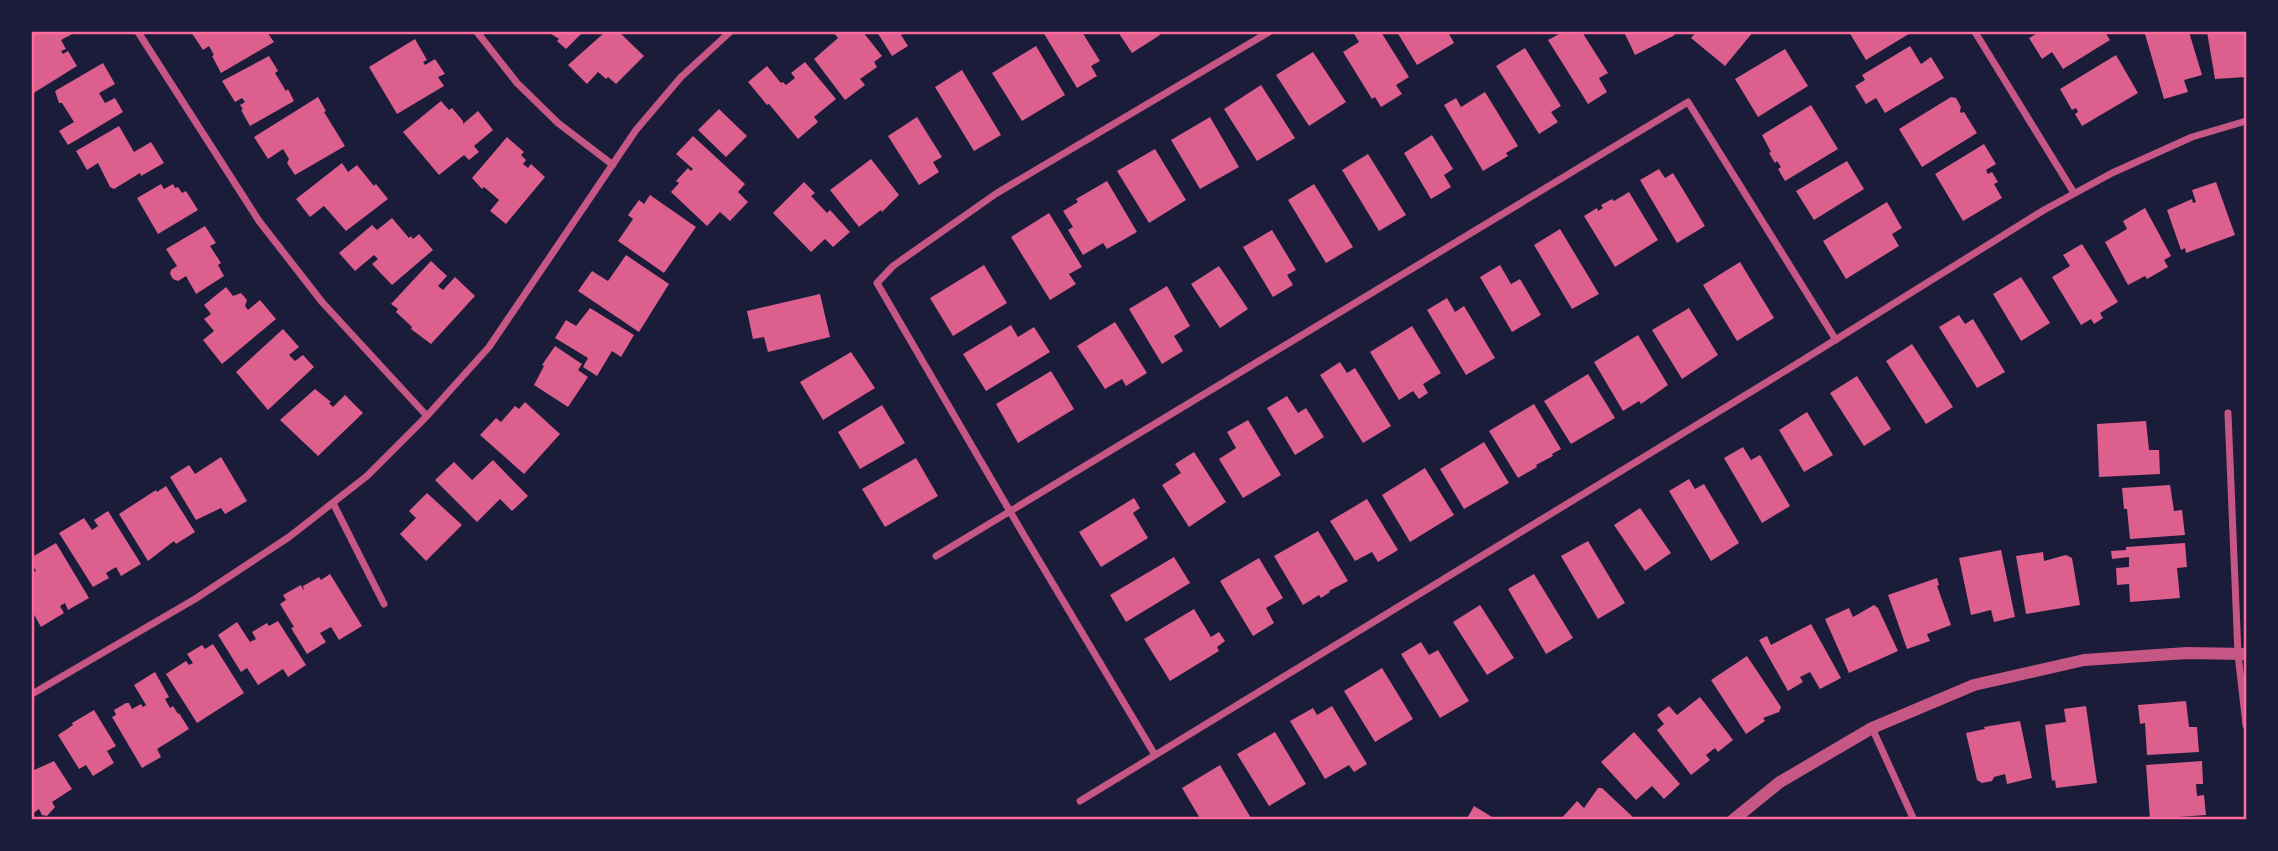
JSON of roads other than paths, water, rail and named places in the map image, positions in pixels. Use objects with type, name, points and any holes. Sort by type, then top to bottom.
[{"type":"street","points":[[138,32],[259,221],[322,302],[427,416]]},
{"type":"street","points":[[477,32],[525,91],[558,123],[613,165]]},
{"type":"street","points":[[32,694],[195,598],[289,537],[367,476],[427,416],[489,347],[636,130],[681,77],[730,32]]},
{"type":"street","points":[[1155,755],[877,283],[893,266],[996,193],[1269,32]]},
{"type":"street","points":[[1975,32],[2074,194]]},
{"type":"street","points":[[936,556],[1688,102],[1836,340]]},
{"type":"street","points":[[1080,802],[2044,210],[2112,173],[2192,137],[2246,121]]},
{"type":"street","points":[[2228,413],[2246,725]]},
{"type":"street","points":[[333,503],[384,604]]},
{"type":"street","points":[[1734,820],[1780,782],[1871,728],[1973,685],[2084,660],[2187,653],[2242,654]]},
{"type":"street","points":[[1871,728],[1914,820]]}]
